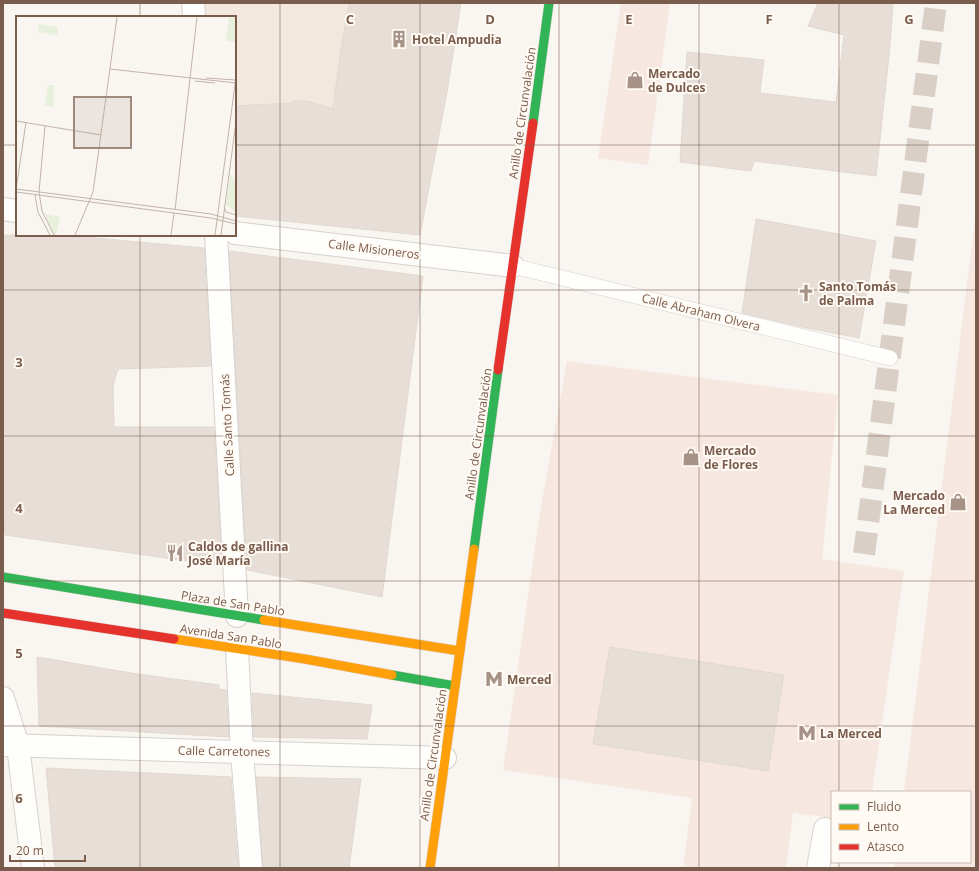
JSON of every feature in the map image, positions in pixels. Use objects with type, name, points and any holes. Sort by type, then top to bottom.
[{"type":"main road","name":"Anillo de Circunvalación","points":[[430,868],[549,3]]},
{"type":"main road","name":"Plaza de San Pablo","points":[[3,577],[460,651]]},
{"type":"main road","name":"Avenida San Pablo","points":[[3,613],[304,659],[455,686]]},
{"type":"street","points":[[193,3],[194,16]]},
{"type":"street","points":[[3,209],[16,211]]},
{"type":"street","name":"Calle Misioneros","points":[[236,233],[513,266]]},
{"type":"street","name":"Calle Santo Tomás","points":[[216,236],[237,616]]},
{"type":"street","points":[[237,649],[242,752],[251,868]]},
{"type":"street","points":[[3,698],[10,746],[33,868]]},
{"type":"street","name":"Calle Carretones","points":[[10,746],[445,758]]},
{"type":"street","points":[[818,868],[825,829]]},
{"type":"lane","name":"Calle Abraham Olvera","points":[[513,266],[890,358]]},
{"type":"shaded area","points":[[205,3],[349,3],[333,109],[307,101],[236,106],[236,16],[206,16]]},
{"type":"shaded area","name":"Mercado de Dulces","points":[[621,3],[670,3],[648,165],[598,158]]},
{"type":"shaded area","name":"Mercado La Merced","points":[[976,211],[976,868],[894,868],[895,863],[971,863],[971,791],[904,791]]},
{"type":"shaded area","points":[[567,361],[838,395],[822,559],[904,571],[872,791],[831,791],[831,818],[793,813],[786,868],[683,868],[692,798],[503,770],[539,518]]},
{"type":"building","points":[[349,3],[461,3],[447,92],[420,235],[236,216],[236,106],[307,101],[333,109]]},
{"type":"building","points":[[818,3],[893,3],[890,46],[876,176],[754,161],[751,171],[680,162],[687,52],[764,60],[760,93],[836,102],[844,35],[808,26]]},
{"type":"building","name":"Santo Tomás de Palma","points":[[756,219],[876,241],[859,338],[742,313]]},
{"type":"building","points":[[3,235],[74,236],[204,248],[211,366],[118,369],[113,385],[114,427],[214,427],[222,566],[5,535],[3,507]]},
{"type":"building","points":[[229,251],[423,276],[382,597],[247,570]]},
{"type":"building","points":[[610,647],[784,675],[768,771],[593,744]]},
{"type":"building","points":[[37,657],[137,674],[219,685],[219,689],[226,690],[229,737],[39,726]]},
{"type":"building","points":[[252,693],[372,705],[367,739],[254,737]]},
{"type":"building","points":[[46,768],[231,777],[238,868],[55,868]]},
{"type":"building","points":[[256,777],[361,779],[349,868],[263,868]]},
{"type":"tunnel","points":[[864,554],[936,3]]},
{"type":"traffic: fast","points":[[533,123],[549,3]]},
{"type":"traffic: fast","points":[[474,549],[498,370]]},
{"type":"traffic: fast","points":[[3,577],[264,620]]},
{"type":"traffic: fast","points":[[392,675],[455,686]]},
{"type":"traffic: slow","points":[[430,868],[474,549]]},
{"type":"traffic: slow","points":[[264,620],[460,651]]},
{"type":"traffic: slow","points":[[174,639],[305,659],[392,675]]},
{"type":"traffic: jam","points":[[498,370],[533,123]]},
{"type":"traffic: jam","points":[[3,613],[174,639]]},
{"type":"place","name":"Hotel Ampudia","points":[[399,39]]},
{"type":"place","name":"Mercado de Dulces","points":[[635,80]]},
{"type":"place","name":"Santo Tomás de Palma","points":[[806,293]]},
{"type":"place","name":"Mercado de Flores","points":[[691,457]]},
{"type":"place","name":"Mercado La Merced","points":[[958,502]]},
{"type":"place","name":"Caldos de gallina José María","points":[[175,553]]},
{"type":"place","name":"Merced","points":[[494,679]]},
{"type":"place","name":"La Merced","points":[[807,733]]}]
